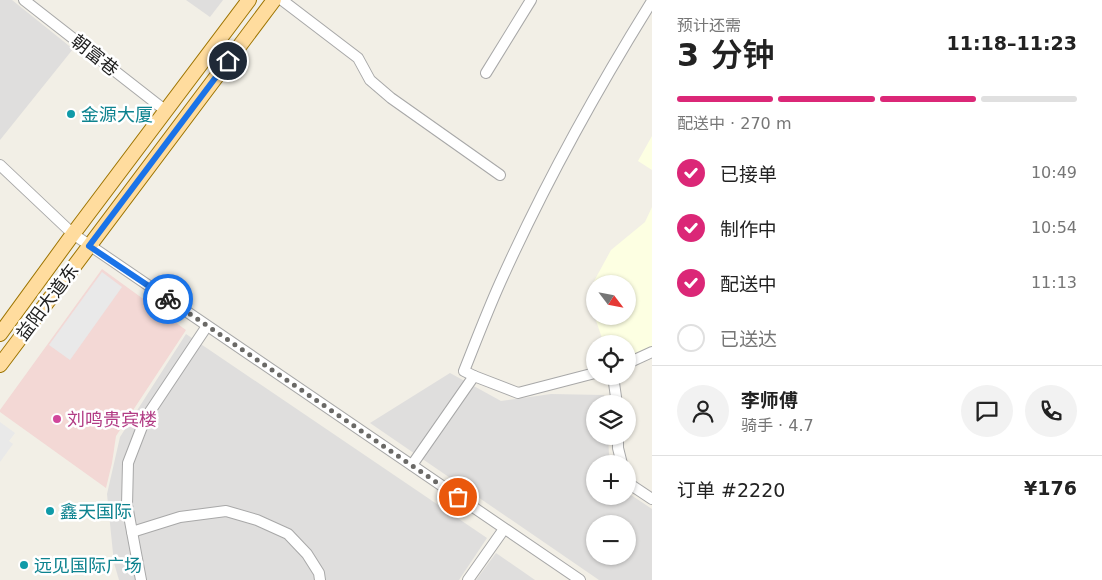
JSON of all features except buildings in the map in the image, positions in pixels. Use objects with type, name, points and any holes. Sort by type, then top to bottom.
[{"type":"main road","points":[[0,334],[249,0]]},
{"type":"main road","name":"益阳大道东","points":[[0,365],[274,0]]},
{"type":"street","name":"朝富巷","points":[[24,0],[166,111]]},
{"type":"street","points":[[282,0],[358,58],[370,80],[391,98],[500,175]]},
{"type":"street","points":[[486,73],[531,0]]},
{"type":"street","points":[[586,375],[518,393],[464,371],[522,236],[556,169],[628,39],[652,0]]},
{"type":"street","points":[[0,166],[73,234],[89,246],[580,580]]},
{"type":"street","points":[[141,580],[127,505],[128,463],[145,419],[207,326]]},
{"type":"street","points":[[636,359],[652,352]]},
{"type":"street","points":[[412,465],[474,376]]},
{"type":"street","points":[[636,488],[652,499]]},
{"type":"street","points":[[132,532],[180,517],[226,511],[257,520],[288,534],[307,554],[319,573],[320,580]]},
{"type":"street","points":[[468,580],[504,528]]},
{"type":"shaded area","points":[[0,0],[12,0],[73,49],[0,140]]},
{"type":"shaded area","points":[[186,0],[223,0],[210,17]]},
{"type":"shaded area","points":[[652,136],[652,170],[638,161]]},
{"type":"shaded area","points":[[652,207],[652,348],[636,355],[636,335],[601,335],[598,325],[636,325],[636,275],[597,275],[611,250],[645,222]]},
{"type":"shaded area","points":[[102,269],[186,330],[116,436],[106,488],[0,412]]},
{"type":"shaded area","points":[[102,272],[122,287],[70,360],[49,345]]},
{"type":"shaded area","points":[[186,334],[487,538],[459,580],[119,580],[114,563],[107,494],[120,437]]},
{"type":"shaded area","points":[[450,373],[501,401],[551,394],[604,395],[586,395],[586,445],[608,445],[609,455],[586,455],[586,505],[636,505],[636,498],[652,509],[652,580],[599,580],[370,423]]},
{"type":"shaded area","points":[[0,422],[15,433],[9,441],[13,444],[0,462]]},
{"type":"shaded area","points":[[496,553],[535,580],[476,580]]},
{"type":"way so far","points":[[168,299],[458,497]]},
{"type":"place","name":"金源大厦","points":[[71,114]]},
{"type":"place","name":"刘鸣贵宾楼","points":[[57,419]]},
{"type":"place","name":"鑫天国际","points":[[50,511]]},
{"type":"place","name":"远见国际广场","points":[[24,565]]},
{"type":"route","points":[[168,299],[89,246],[228,61]]}]
